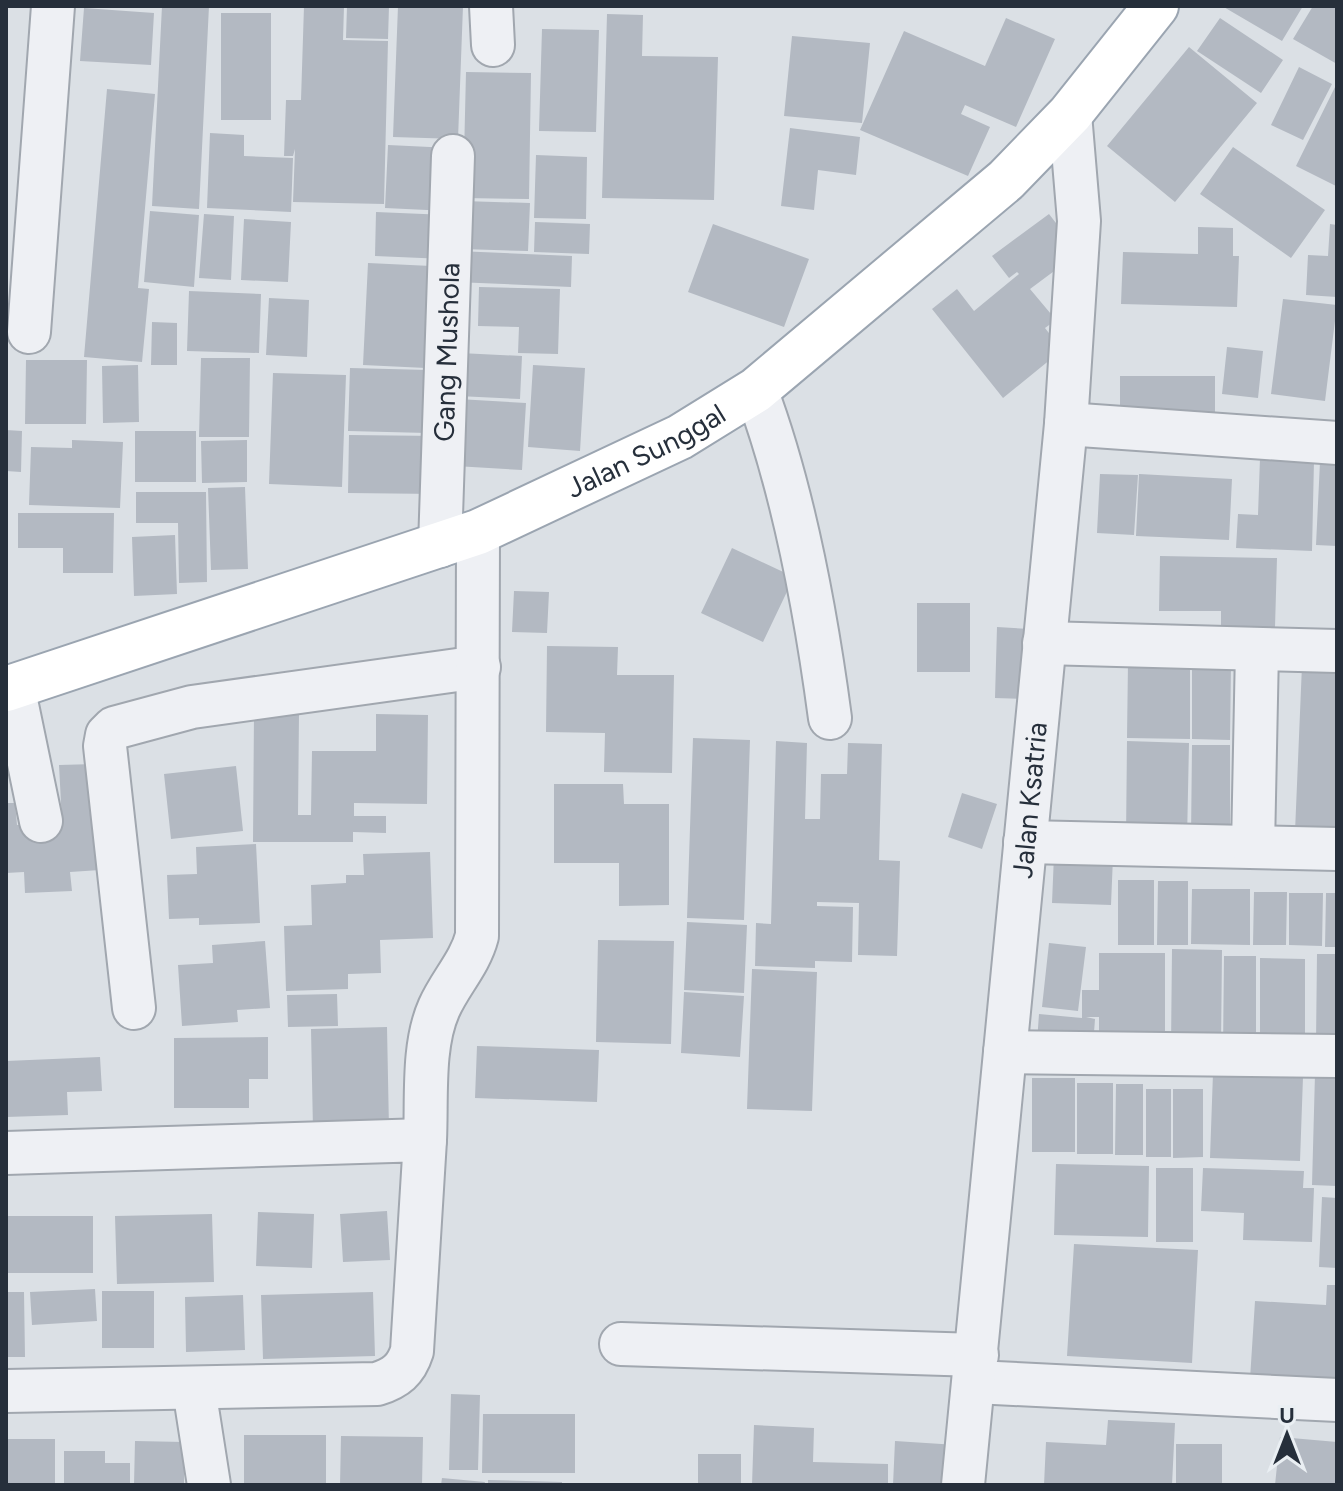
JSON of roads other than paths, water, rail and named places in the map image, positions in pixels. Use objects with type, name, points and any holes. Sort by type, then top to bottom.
[{"type":"main road","name":"Jalan Sunggal","points":[[10,687],[459,539],[680,437],[756,390],[1006,180],[1070,114],[1156,6]]},
{"type":"street","points":[[29,332],[53,6]]},
{"type":"street","name":"Jalan Ksatria","points":[[963,1485],[1066,424],[1079,221],[1070,114]]},
{"type":"street","name":"Gang Mushola","points":[[6,1391],[377,1384],[400,1373],[412,1351],[430,1043],[437,1011],[473,951],[477,936],[479,667],[459,539],[453,156]]},
{"type":"street","points":[[756,390],[773,436],[813,618],[830,718]]},
{"type":"street","points":[[1066,424],[1337,443]]},
{"type":"street","points":[[1044,643],[1337,651]]},
{"type":"street","points":[[1253,847],[1257,650]]},
{"type":"street","points":[[134,1008],[107,735],[114,728],[192,707],[479,667]]},
{"type":"street","points":[[10,687],[41,821]]},
{"type":"street","points":[[1025,842],[1337,849]]},
{"type":"street","points":[[1005,1052],[1337,1056]]},
{"type":"street","points":[[6,1153],[425,1140]]},
{"type":"street","points":[[621,1344],[976,1369],[1337,1400]]},
{"type":"street","points":[[194,1389],[209,1485]]}]
